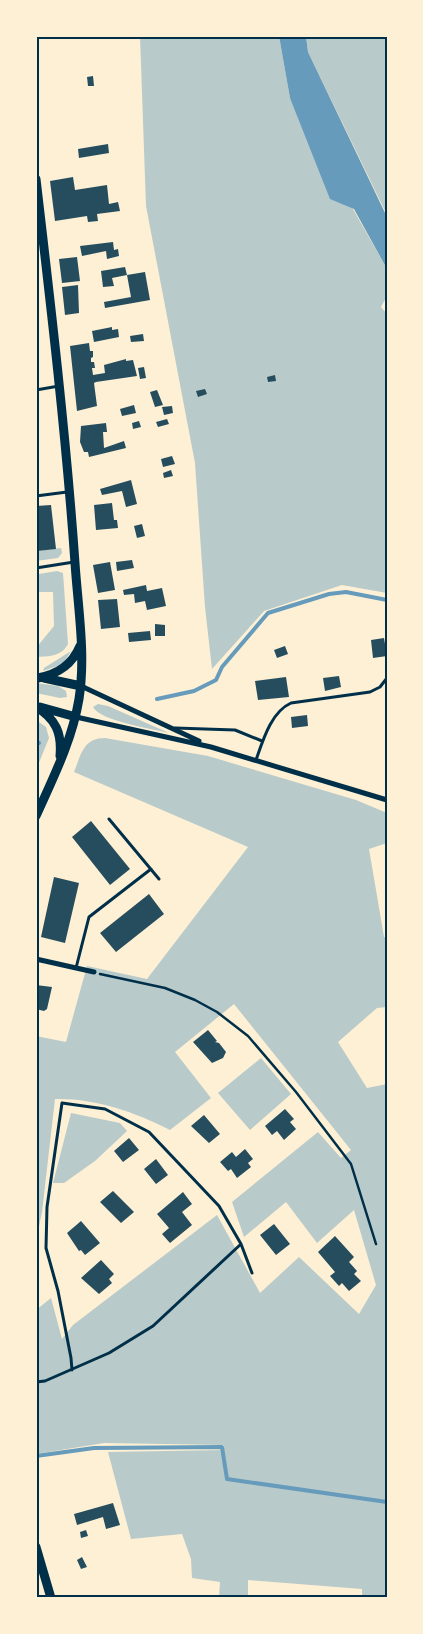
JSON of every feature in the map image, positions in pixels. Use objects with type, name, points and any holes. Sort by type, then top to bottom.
[{"type":"street","points":[[36,179],[70,492],[81,686],[76,717],[59,766],[36,816]]},
{"type":"street","points":[[37,678],[63,669],[74,658],[80,646]]},
{"type":"street","points":[[37,678],[81,686],[211,746]]},
{"type":"street","points":[[36,706],[76,717],[211,746],[387,800]]},
{"type":"street","points":[[36,706],[51,718],[57,726],[61,746],[59,766]]},
{"type":"street","points":[[36,959],[94,972]]},
{"type":"street","points":[[36,1547],[51,1598]]},
{"type":"lane","points":[[36,390],[59,386]]},
{"type":"lane","points":[[36,496],[70,492]]},
{"type":"lane","points":[[36,568],[75,562]]},
{"type":"lane","points":[[36,635],[36,642]]},
{"type":"lane","points":[[256,760],[262,741],[282,707],[291,703],[370,692],[380,687],[387,678]]},
{"type":"lane","points":[[170,728],[235,730],[262,741]]},
{"type":"lane","points":[[109,819],[159,879]]},
{"type":"lane","points":[[76,968],[89,917],[151,869]]},
{"type":"lane","points":[[72,1370],[72,1358],[60,1301],[46,1248],[47,1207],[62,1103],[105,1109],[150,1132],[219,1206],[241,1244],[252,1274]]},
{"type":"lane","points":[[36,1382],[45,1381],[109,1353],[152,1326],[241,1244]]},
{"type":"path","points":[[94,972],[165,988],[195,1000],[217,1012],[248,1036],[296,1092],[351,1164],[376,1244]]},
{"type":"shaded area","points":[[140,36],[279,36],[290,98],[387,269],[387,296],[381,307],[387,314],[387,593],[342,585],[264,611],[212,669],[205,607],[195,463],[146,206]]},
{"type":"shaded area","points":[[306,36],[387,36],[387,215],[308,52]]},
{"type":"shaded area","points":[[61,548],[62,553],[58,558],[36,561],[36,551]]},
{"type":"shaded area","points":[[57,571],[63,573],[68,644],[58,654],[36,657],[36,648],[54,626],[53,592],[36,592],[36,579],[39,574]]},
{"type":"shaded area","points":[[71,651],[63,664],[43,671],[44,668]]},
{"type":"shaded area","points":[[36,683],[58,686],[66,691],[67,697],[60,698],[36,693]]},
{"type":"shaded area","points":[[98,704],[108,706],[169,733],[128,724],[106,716],[93,707]]},
{"type":"shaded area","points":[[36,720],[46,727],[49,738],[36,770]]},
{"type":"shaded area","points":[[105,738],[208,756],[356,800],[387,813],[387,843],[369,849],[384,937],[387,937],[387,1007],[377,1008],[338,1042],[367,1088],[387,1084],[387,1598],[362,1598],[362,1589],[248,1580],[248,1598],[219,1598],[220,1582],[192,1578],[191,1559],[182,1534],[131,1539],[108,1452],[223,1450],[224,1445],[104,1443],[36,1454],[36,1310],[51,1298],[62,1339],[73,1325],[217,1215],[260,1293],[299,1257],[359,1314],[376,1285],[354,1210],[317,1243],[286,1202],[244,1237],[232,1202],[318,1132],[341,1158],[351,1150],[234,1004],[175,1052],[211,1098],[170,1130],[143,1117],[114,1107],[85,1101],[55,1099],[42,1212],[36,1241],[36,1036],[66,1042],[87,966],[147,979],[248,847],[74,772],[87,744]]},
{"type":"shaded area","points":[[261,1058],[291,1094],[250,1130],[218,1093]]},
{"type":"shaded area","points":[[71,1113],[120,1123],[127,1131],[95,1161],[64,1183],[53,1183]]},
{"type":"water","points":[[279,36],[306,36],[308,52],[387,217],[387,269],[354,209],[330,199],[290,98]]},
{"type":"building","points":[[93,76],[94,86],[88,86],[87,77]]},
{"type":"building","points":[[108,144],[109,153],[79,158],[78,149]]},
{"type":"building","points":[[73,177],[75,190],[107,185],[109,204],[118,202],[120,211],[97,214],[98,221],[88,222],[87,216],[55,221],[50,181]]},
{"type":"building","points":[[113,242],[114,250],[118,249],[119,256],[107,259],[106,251],[82,256],[80,246]]},
{"type":"building","points":[[77,257],[80,281],[62,283],[59,259]]},
{"type":"building","points":[[125,267],[127,275],[112,278],[114,286],[103,287],[101,271]]},
{"type":"building","points":[[145,272],[150,300],[105,308],[104,302],[131,297],[127,275]]},
{"type":"building","points":[[78,285],[79,313],[65,315],[62,287]]},
{"type":"building","points":[[112,327],[112,330],[118,329],[119,337],[94,342],[92,331]]},
{"type":"building","points":[[143,334],[144,341],[131,342],[130,336]]},
{"type":"building","points":[[89,343],[90,351],[93,351],[91,362],[94,362],[95,368],[92,368],[93,375],[105,373],[104,365],[126,359],[126,361],[133,360],[137,376],[94,383],[97,406],[77,411],[70,346]]},
{"type":"building","points":[[144,367],[146,378],[140,379],[138,368]]},
{"type":"building","points":[[275,375],[276,381],[268,382],[267,377]]},
{"type":"building","points":[[205,389],[207,394],[198,397],[196,391]]},
{"type":"building","points":[[157,390],[163,405],[155,407],[150,392]]},
{"type":"building","points":[[134,405],[136,413],[122,416],[120,409]]},
{"type":"building","points":[[172,406],[173,413],[164,415],[162,407]]},
{"type":"building","points":[[167,419],[169,424],[158,427],[156,422]]},
{"type":"building","points":[[139,421],[141,427],[133,429],[132,423]]},
{"type":"building","points":[[106,423],[107,432],[103,432],[104,448],[124,441],[126,448],[89,457],[88,452],[84,452],[80,442],[81,426]]},
{"type":"building","points":[[172,456],[175,464],[163,467],[161,459]]},
{"type":"building","points":[[171,470],[173,476],[164,478],[163,473]]},
{"type":"building","points":[[131,480],[137,504],[126,507],[122,491],[102,495],[100,489]]},
{"type":"building","points":[[112,503],[114,520],[117,520],[118,528],[96,530],[94,505]]},
{"type":"building","points":[[51,505],[56,549],[37,551],[36,506]]},
{"type":"building","points":[[142,524],[145,536],[137,538],[134,526]]},
{"type":"building","points":[[132,560],[134,568],[117,571],[116,562]]},
{"type":"building","points":[[110,562],[115,590],[98,593],[93,565]]},
{"type":"building","points":[[146,585],[147,591],[162,588],[166,606],[147,610],[145,601],[135,603],[134,594],[124,595],[123,590]]},
{"type":"building","points":[[117,599],[120,627],[101,629],[98,600]]},
{"type":"building","points":[[155,624],[165,625],[165,636],[155,636]]},
{"type":"building","points":[[150,631],[151,640],[129,642],[128,633]]},
{"type":"building","points":[[384,638],[387,656],[373,658],[371,640]]},
{"type":"building","points":[[285,646],[288,654],[277,658],[274,650]]},
{"type":"building","points":[[339,676],[341,687],[325,691],[323,678]]},
{"type":"building","points":[[286,677],[289,697],[258,700],[255,681]]},
{"type":"building","points":[[307,715],[308,726],[292,728],[291,717]]},
{"type":"building","points":[[91,821],[130,869],[110,885],[72,837]]},
{"type":"building","points":[[54,877],[79,883],[65,943],[41,937]]},
{"type":"building","points":[[149,894],[164,914],[116,952],[100,933]]},
{"type":"building","points":[[36,985],[52,987],[47,1009],[44,1011],[36,1009]]},
{"type":"building","points":[[208,1030],[217,1041],[215,1042],[219,1043],[226,1052],[223,1058],[212,1063],[193,1042]]},
{"type":"building","points":[[285,1109],[294,1119],[290,1122],[296,1129],[284,1140],[277,1131],[272,1135],[265,1126]]},
{"type":"building","points":[[204,1115],[220,1134],[209,1143],[191,1126]]},
{"type":"building","points":[[129,1138],[139,1150],[123,1162],[114,1151]]},
{"type":"building","points":[[245,1149],[253,1159],[248,1163],[251,1167],[237,1178],[231,1169],[228,1171],[220,1162],[232,1152],[236,1157]]},
{"type":"building","points":[[156,1159],[168,1175],[156,1184],[144,1169]]},
{"type":"building","points":[[113,1191],[134,1212],[121,1223],[100,1202]]},
{"type":"building","points":[[183,1192],[192,1204],[182,1212],[192,1225],[170,1243],[162,1234],[169,1228],[157,1214]]},
{"type":"building","points":[[81,1221],[100,1243],[85,1255],[81,1250],[79,1251],[67,1233]]},
{"type":"building","points":[[274,1224],[290,1244],[276,1255],[260,1235]]},
{"type":"building","points":[[335,1236],[354,1257],[349,1262],[357,1271],[354,1274],[361,1281],[349,1291],[342,1283],[339,1286],[330,1276],[335,1272],[318,1252]]},
{"type":"building","points":[[101,1260],[114,1274],[109,1279],[112,1283],[99,1294],[81,1278]]},
{"type":"building","points":[[113,1503],[120,1525],[106,1529],[103,1517],[77,1525],[74,1514]]},
{"type":"building","points":[[86,1530],[88,1536],[81,1538],[80,1532]]},
{"type":"building","points":[[82,1557],[87,1567],[81,1569],[77,1560]]},
{"type":"waterway","points":[[157,699],[194,691],[216,680],[222,667],[268,613],[329,594],[346,592],[387,600]]},
{"type":"waterway","points":[[36,1456],[94,1448],[222,1447],[227,1479],[387,1502]]}]
